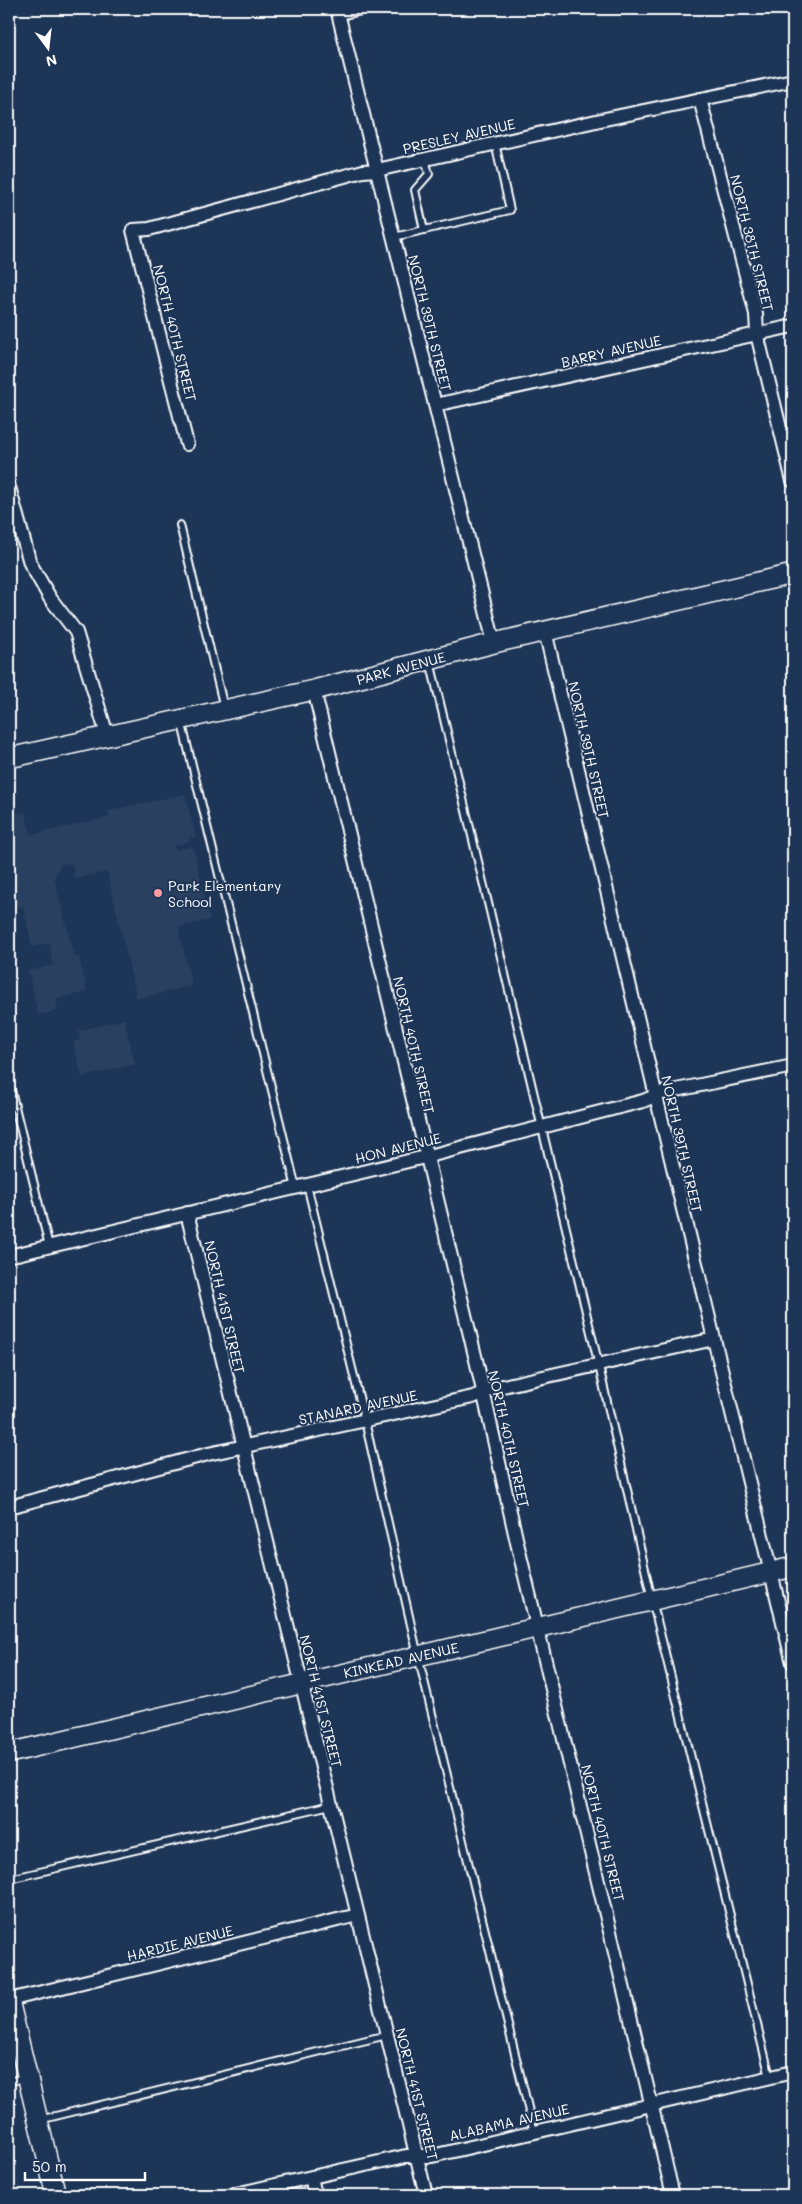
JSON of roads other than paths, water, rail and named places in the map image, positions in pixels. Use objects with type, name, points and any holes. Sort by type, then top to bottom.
[{"type":"street","points":[[338,11],[357,9]]},
{"type":"street","name":"NORTH 39TH STREET","points":[[338,11],[494,644]]},
{"type":"street","name":"PRESLEY AVENUE","points":[[133,230],[149,229],[363,171],[377,170],[793,80]]},
{"type":"street","name":"NORTH 38TH STREET","points":[[700,100],[756,314],[757,334],[793,481]]},
{"type":"street","name":"NORTH 40TH STREET","points":[[133,230],[187,444]]},
{"type":"street","name":"BARRY AVENUE","points":[[435,405],[793,326]]},
{"type":"street","points":[[9,487],[30,564],[50,598],[76,632],[108,735]]},
{"type":"street","name":"PARK AVENUE","points":[[9,758],[314,690],[545,631],[793,574]]},
{"type":"street","name":"NORTH 39TH STREET","points":[[545,631],[655,1096],[793,1663]]},
{"type":"street","name":"NORTH 40TH STREET","points":[[314,690],[653,2104],[673,2195]]},
{"type":"street","name":"HON AVENUE","points":[[9,1256],[425,1157],[644,1101],[655,1096],[793,1066]]},
{"type":"street","name":"NORTH 41ST STREET","points":[[187,1213],[426,2195]]},
{"type":"street","name":"STANARD AVENUE","points":[[9,1507],[243,1447],[473,1397],[494,1388],[714,1339]]},
{"type":"street","name":"KINKEAD AVENUE","points":[[9,1753],[793,1567]]},
{"type":"street","name":"HARDIE AVENUE","points":[[9,2000],[358,1915]]},
{"type":"street","points":[[9,2000],[56,2195]]},
{"type":"street","name":"ALABAMA AVENUE","points":[[231,2195],[406,2156],[432,2156],[793,2072]]},
{"type":"street","points":[[311,2177],[315,2195]]},
{"type":"lane","points":[[394,237],[510,210],[495,143]]},
{"type":"lane","points":[[424,230],[415,190],[429,174],[425,159]]},
{"type":"lane","points":[[180,525],[225,710]]},
{"type":"lane","points":[[429,660],[599,1366],[652,1600],[770,2077]]},
{"type":"lane","points":[[180,719],[301,1186],[365,1421],[418,1656],[534,2132]]},
{"type":"lane","points":[[9,1082],[49,1246]]},
{"type":"lane","points":[[9,1878],[331,1805]]},
{"type":"lane","points":[[38,2121],[387,2036]]},
{"type":"lane","points":[[9,2082],[28,2077]]},
{"type":"place","name":"Park Elementary School","points":[[158,893]]}]
